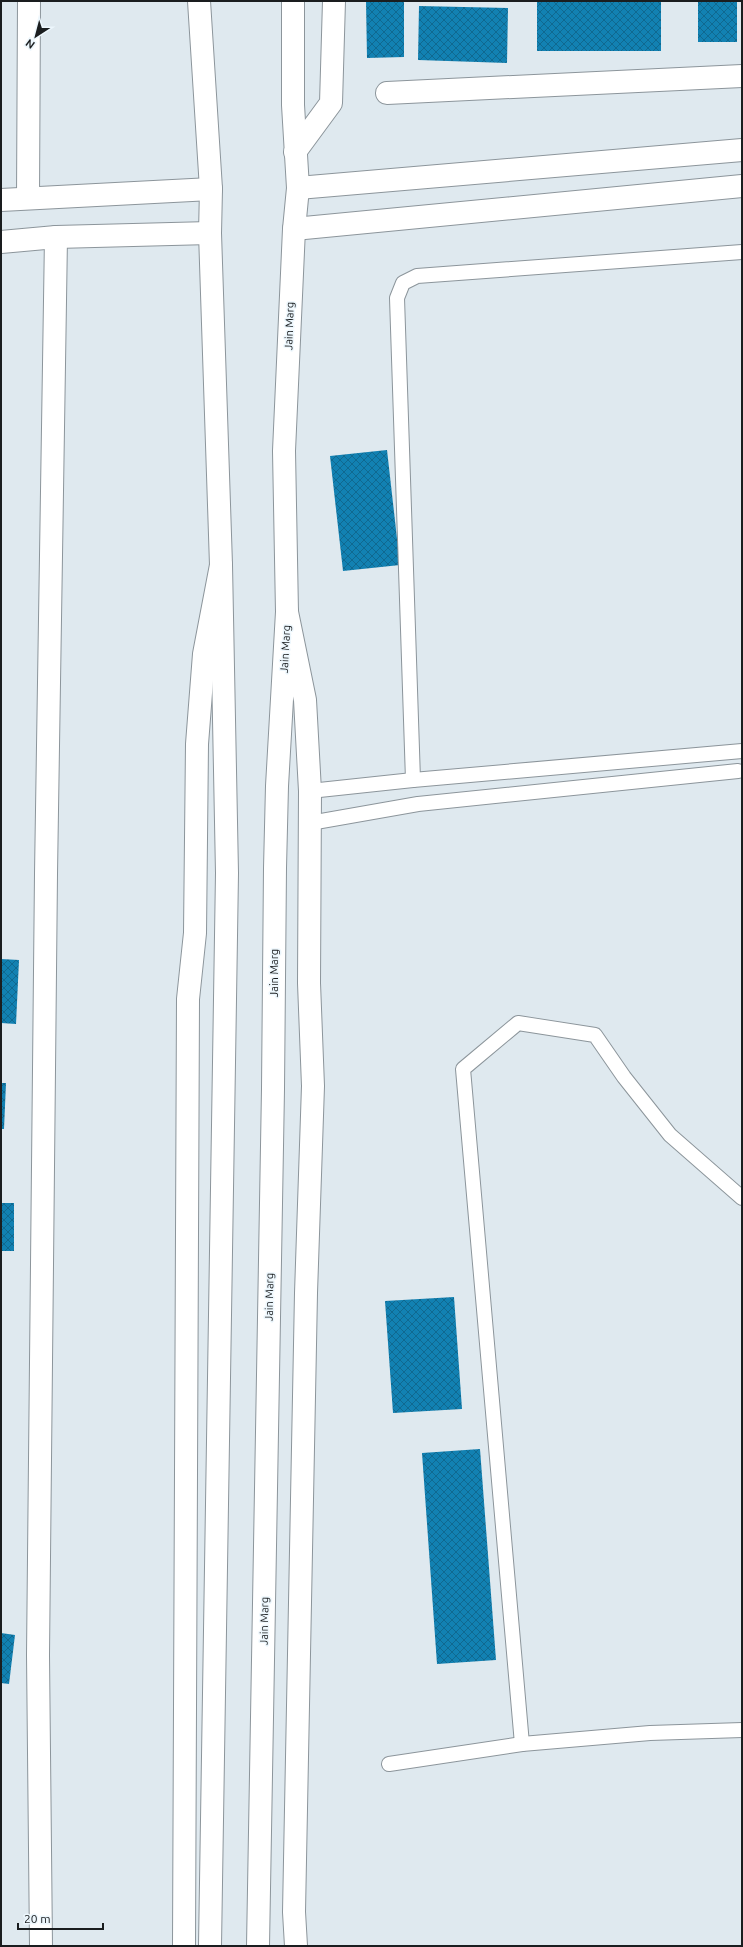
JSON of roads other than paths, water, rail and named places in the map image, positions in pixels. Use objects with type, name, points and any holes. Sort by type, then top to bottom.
[{"type":"street","points":[[28,198],[29,1]]},
{"type":"street","points":[[199,1],[211,189],[210,233],[221,565],[227,873],[210,1946]]},
{"type":"street","name":"Jain Marg","points":[[258,1946],[273,1089],[275,868],[277,786],[287,612],[284,451],[294,229],[298,188],[293,105],[293,1]]},
{"type":"street","points":[[295,152],[332,103],[334,1]]},
{"type":"street","points":[[387,93],[742,76]]},
{"type":"street","points":[[298,188],[742,150]]},
{"type":"street","points":[[294,229],[742,186]]},
{"type":"street","points":[[1,200],[211,189]]},
{"type":"street","points":[[1,242],[56,236],[210,233]]},
{"type":"street","points":[[41,1946],[38,1655],[56,236]]},
{"type":"street","points":[[184,1946],[188,999],[195,933],[198,729],[204,654],[221,565]]},
{"type":"street","points":[[287,612],[305,700],[310,791],[309,983],[313,1086],[306,1301],[298,1657],[294,1912],[296,1946]]},
{"type":"lane","points":[[413,780],[397,298],[403,283],[416,276],[742,252]]},
{"type":"lane","points":[[310,791],[413,780],[742,751]]},
{"type":"lane","points":[[310,823],[418,804],[738,771]]},
{"type":"lane","points":[[522,1744],[463,1069],[518,1023],[595,1035],[670,1136],[742,1198]]},
{"type":"lane","points":[[389,1764],[522,1744],[650,1733],[742,1730]]}]
